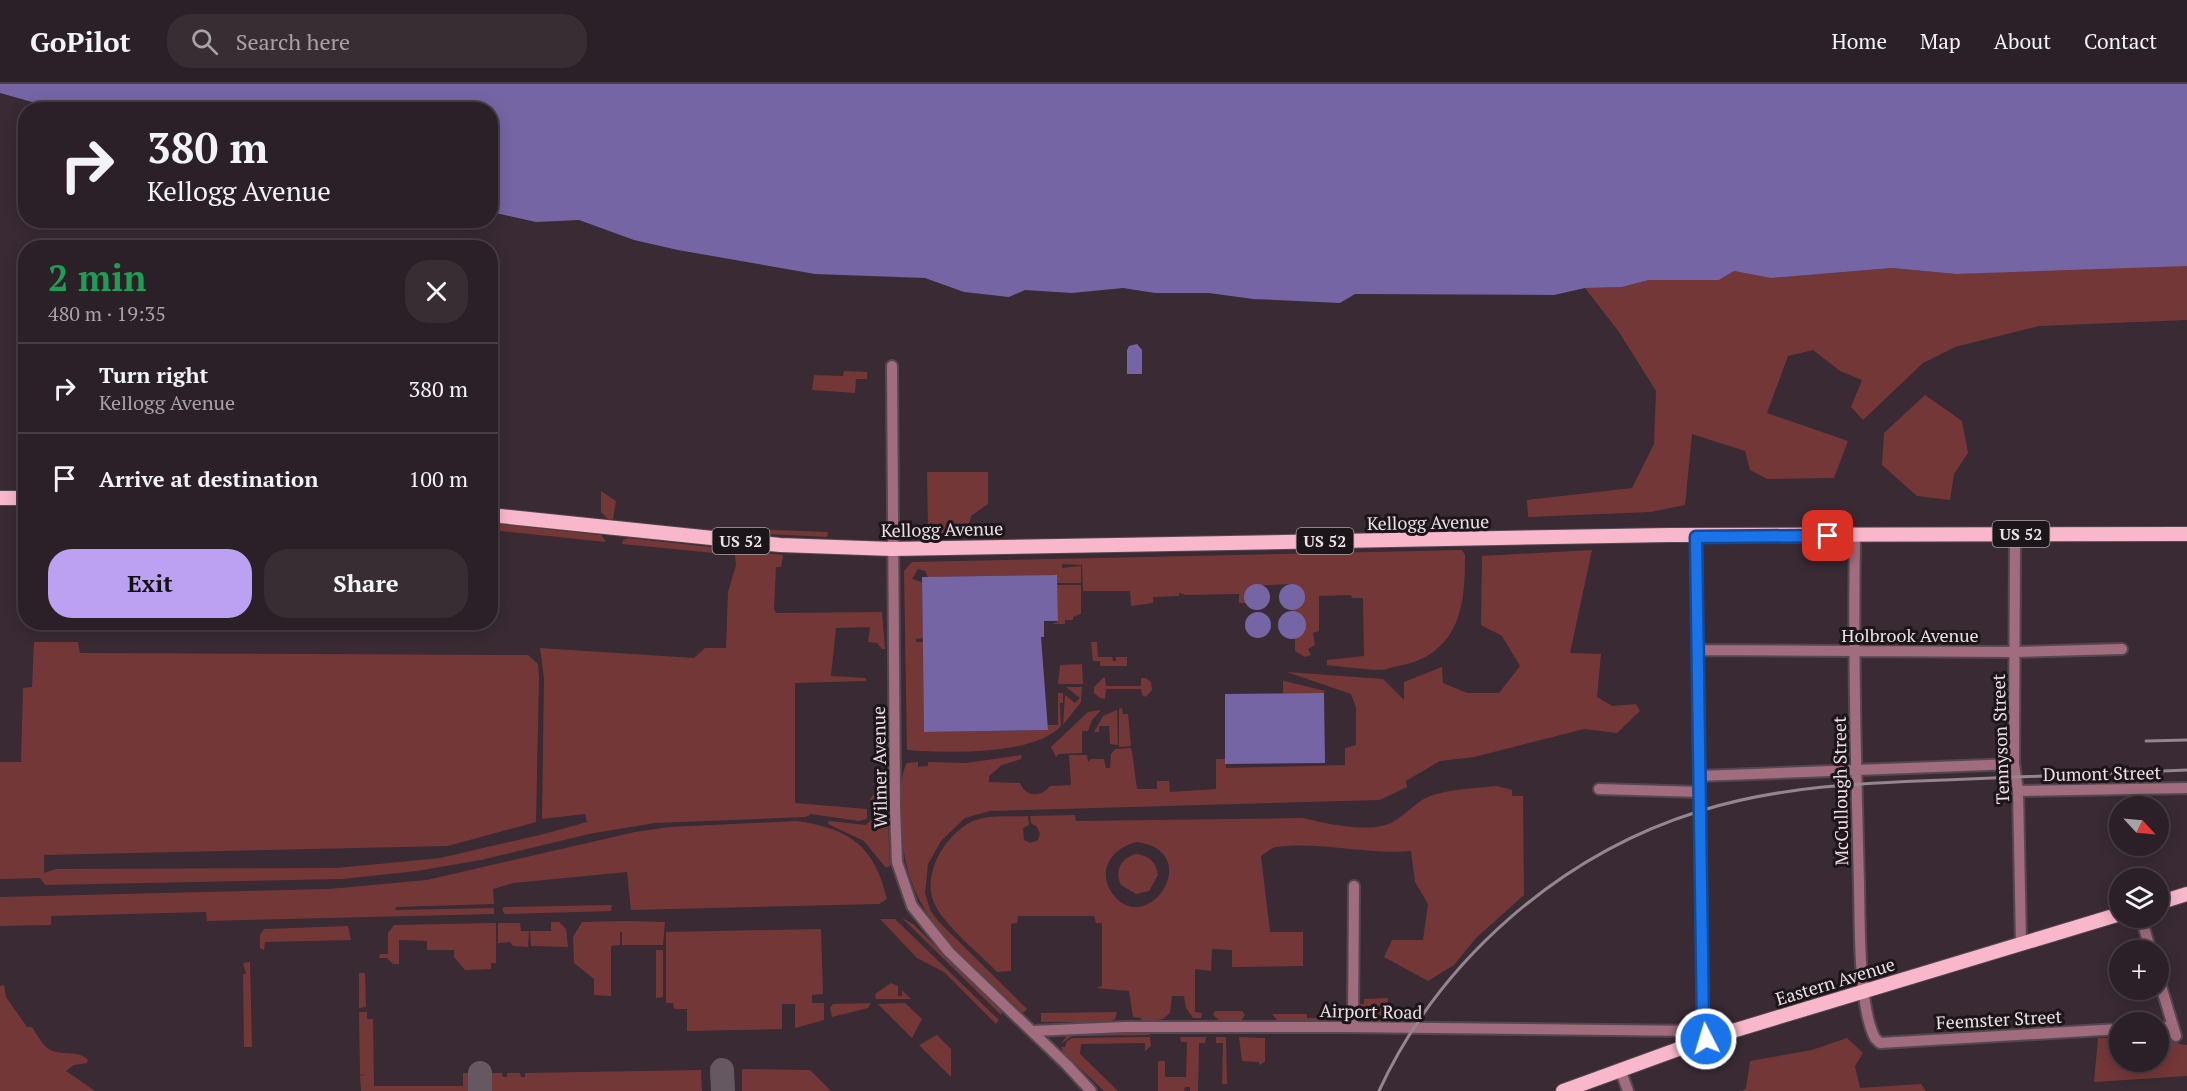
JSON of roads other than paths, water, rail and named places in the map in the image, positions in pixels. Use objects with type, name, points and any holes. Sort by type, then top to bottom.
[{"type":"main road","points":[[0,498],[18,498]]},
{"type":"main road","name":"Kellogg Avenue","points":[[498,516],[780,545],[892,549],[1696,537],[2187,534]]},
{"type":"main road","points":[[2169,900],[2187,894]]},
{"type":"main road","name":"Eastern Avenue","points":[[1563,1091],[1706,1039],[2109,917]]},
{"type":"street","name":"Wilmer Avenue","points":[[892,366],[895,808],[900,876],[912,906],[949,952],[1033,1031],[1091,1091]]},
{"type":"street","name":"Tennyson Street","points":[[2015,534],[2014,764],[2018,791],[2021,944]]},
{"type":"street","name":"McCullough Street","points":[[1855,536],[1856,770],[1864,990],[1872,1033],[1880,1043]]},
{"type":"street","points":[[1696,537],[1703,1026],[1706,1039]]},
{"type":"street","name":"Holbrook Avenue","points":[[1698,650],[2015,652],[2122,649]]},
{"type":"street","points":[[1699,776],[2014,764]]},
{"type":"street","name":"Dumont Street","points":[[2018,791],[2187,788]]},
{"type":"street","points":[[1599,789],[1700,792]]},
{"type":"street","points":[[1353,1027],[1354,886]]},
{"type":"street","points":[[2167,1000],[2181,1036]]},
{"type":"street","name":"Airport Road","points":[[1033,1031],[1124,1027],[1695,1031],[1706,1039]]},
{"type":"street","name":"Feemster Street","points":[[1880,1043],[2109,1030]]},
{"type":"street","points":[[1620,1069],[1628,1091]]},
{"type":"railway","points":[[2146,741],[2187,740]]},
{"type":"railway","points":[[1379,1091],[1405,1043],[1435,998],[1471,956],[1510,918],[1553,884],[1600,854],[1649,830],[1700,811],[1730,803],[1821,787],[2187,770]]}]
